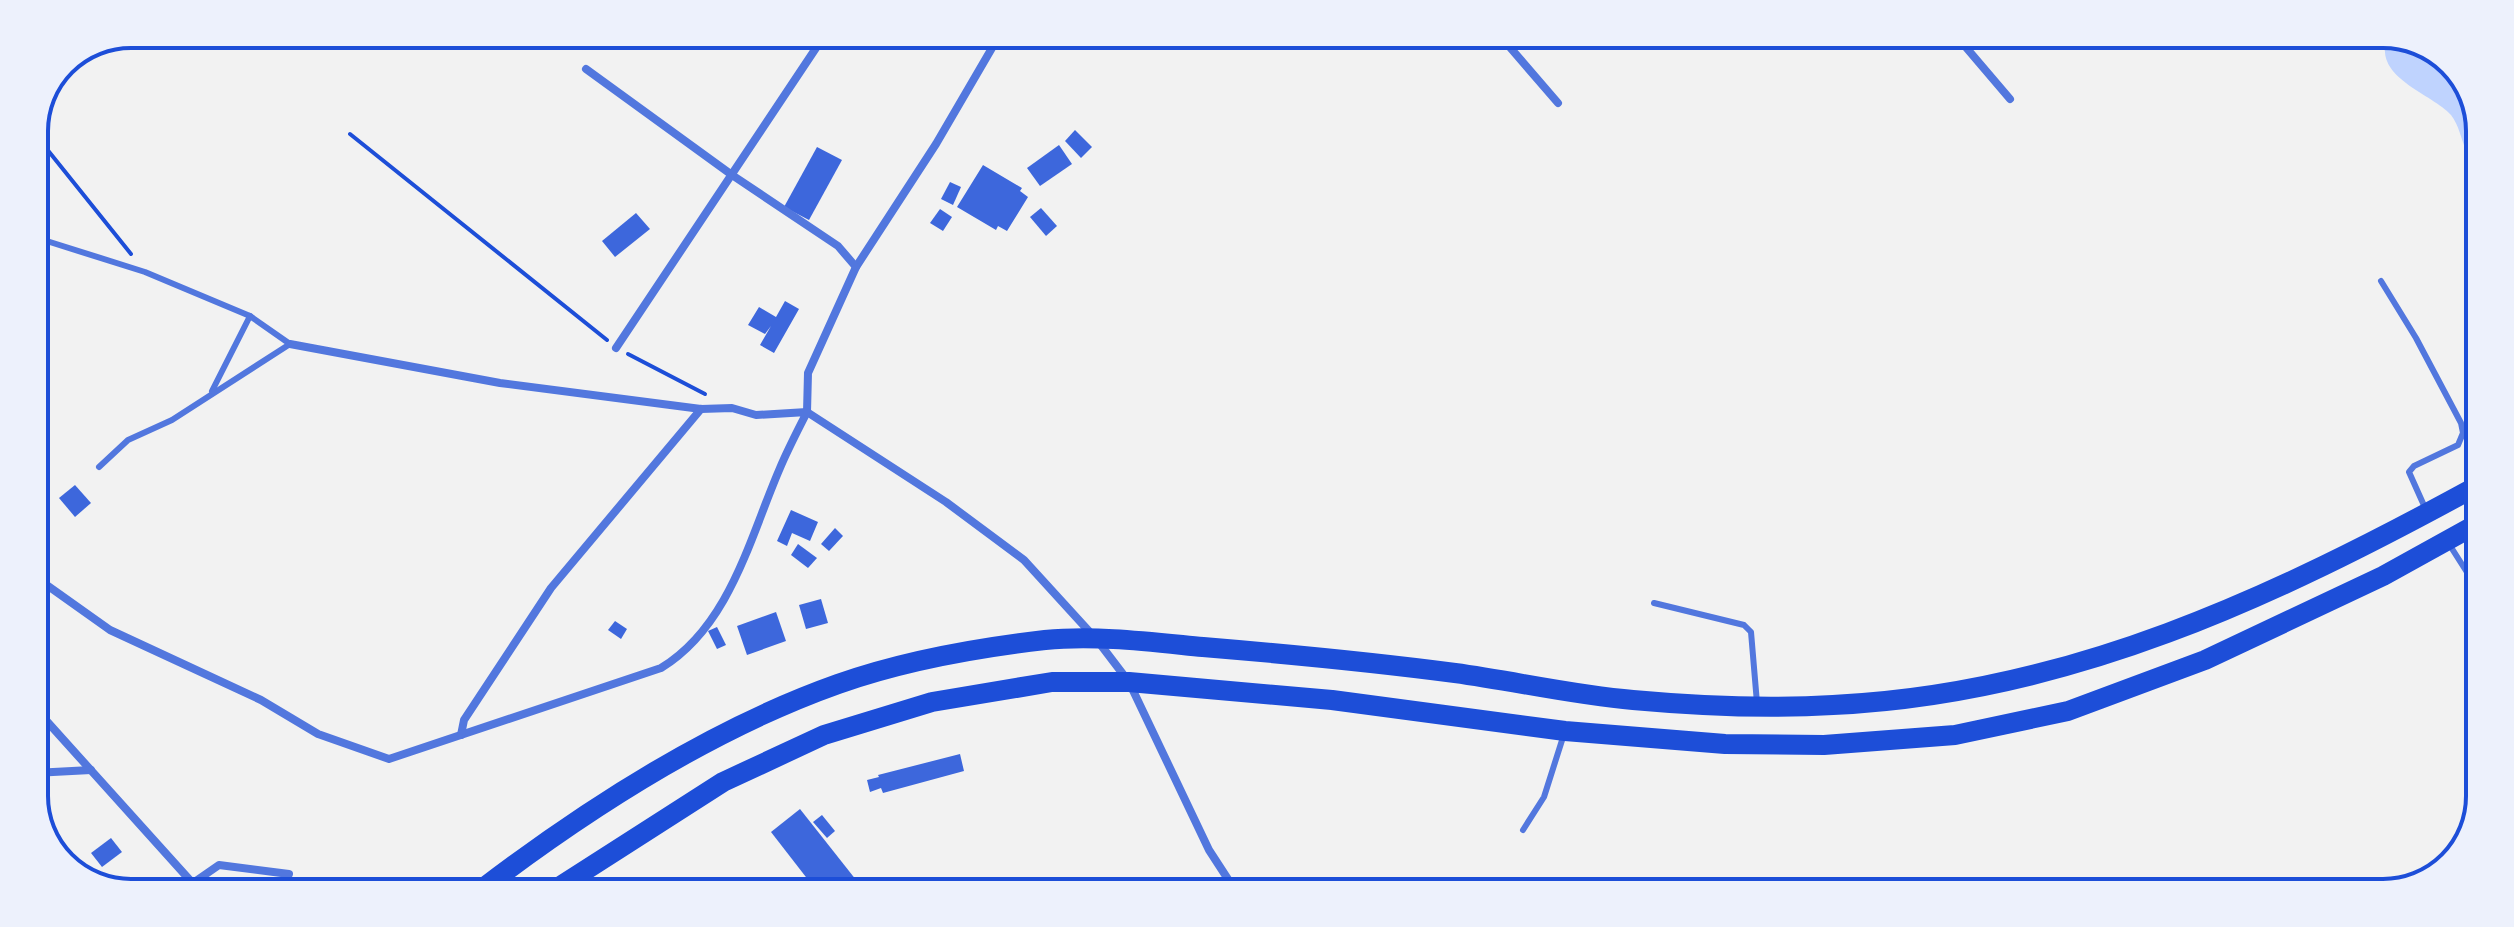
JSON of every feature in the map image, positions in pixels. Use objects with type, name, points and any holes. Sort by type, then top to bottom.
[{"type":"highway","points":[[497,879],[654,773],[702,745],[786,704],[842,682],[923,661],[1048,640],[1132,640],[1337,658],[1628,700],[1757,707],[1832,705],[1947,695],[2056,670],[2150,641],[2325,566],[2466,492]]},
{"type":"highway","points":[[572,879],[723,782],[824,735],[932,702],[1052,682],[1129,682],[1332,700],[1565,731],[1725,744],[1824,745],[1941,737],[2011,725],[2113,696],[2205,660],[2383,576],[2466,529]]},
{"type":"street","points":[[616,348],[816,48]]},
{"type":"street","points":[[48,586],[110,630],[261,700],[318,734],[389,759],[661,668],[675,659],[707,624],[738,574],[780,466],[807,412],[808,373],[856,267],[936,144],[992,48]]},
{"type":"street","points":[[1510,48],[1558,103]]},
{"type":"street","points":[[1967,48],[2010,99]]},
{"type":"street","points":[[586,69],[732,175],[838,246],[856,267]]},
{"type":"street","points":[[290,344],[500,383],[701,409],[732,408],[756,415],[807,412],[946,502],[1024,560],[1097,640],[1129,682],[1209,850],[1228,879]]},
{"type":"street","points":[[461,735],[464,720],[551,588],[701,409]]},
{"type":"street","points":[[48,722],[189,879]]},
{"type":"street","points":[[48,772],[91,770]]},
{"type":"street","points":[[203,879],[219,865],[289,874]]},
{"type":"lane","points":[[48,241],[145,272],[250,316],[290,344],[172,420],[128,440],[99,467]]},
{"type":"lane","points":[[2381,281],[2416,338],[2461,423],[2463,433],[2458,445],[2414,466],[2409,472],[2428,513]]},
{"type":"lane","points":[[211,393],[250,316]]},
{"type":"lane","points":[[2446,539],[2466,571]]},
{"type":"lane","points":[[1654,603],[1744,625],[1751,632],[1757,707]]},
{"type":"lane","points":[[1523,830],[1544,797],[1565,731]]},
{"type":"path","points":[[350,134],[616,348],[732,408]]},
{"type":"path","points":[[48,151],[145,272]]},
{"type":"water","points":[[2386,48],[2410,52],[2442,72],[2460,99],[2466,126],[2466,150],[2451,115],[2396,75]]},
{"type":"building","points":[[1075,130],[1092,147],[1081,158],[1065,141]]},
{"type":"building","points":[[1059,145],[1072,164],[1040,186],[1027,168]]},
{"type":"building","points":[[817,147],[842,160],[809,220],[784,207]]},
{"type":"building","points":[[983,165],[1022,188],[1020,191],[1028,197],[1007,231],[998,226],[996,230],[957,207]]},
{"type":"building","points":[[950,182],[961,187],[953,205],[941,199]]},
{"type":"building","points":[[1041,208],[1057,226],[1046,236],[1030,217]]},
{"type":"building","points":[[940,209],[952,217],[943,231],[930,223]]},
{"type":"building","points":[[636,213],[650,229],[615,257],[602,241]]},
{"type":"building","points":[[785,301],[799,309],[774,353],[760,345],[771,326],[765,334],[748,325],[759,307],[776,317]]},
{"type":"building","points":[[75,485],[91,503],[75,517],[59,498]]},
{"type":"building","points":[[791,510],[818,522],[810,541],[792,533],[787,546],[777,541]]},
{"type":"building","points":[[835,528],[843,536],[829,551],[821,544]]},
{"type":"building","points":[[798,544],[817,558],[808,568],[791,555]]},
{"type":"building","points":[[821,599],[828,623],[806,629],[799,605]]},
{"type":"building","points":[[776,612],[786,641],[747,655],[737,626]]},
{"type":"building","points":[[615,621],[627,629],[621,639],[608,630]]},
{"type":"building","points":[[717,627],[726,645],[717,649],[708,631]]},
{"type":"building","points":[[960,754],[964,771],[883,793],[881,788],[870,792],[867,780],[878,775]]},
{"type":"building","points":[[800,809],[855,879],[807,879],[771,832]]},
{"type":"building","points":[[822,815],[835,831],[827,838],[813,822]]},
{"type":"building","points":[[111,838],[122,852],[102,867],[91,853]]}]
